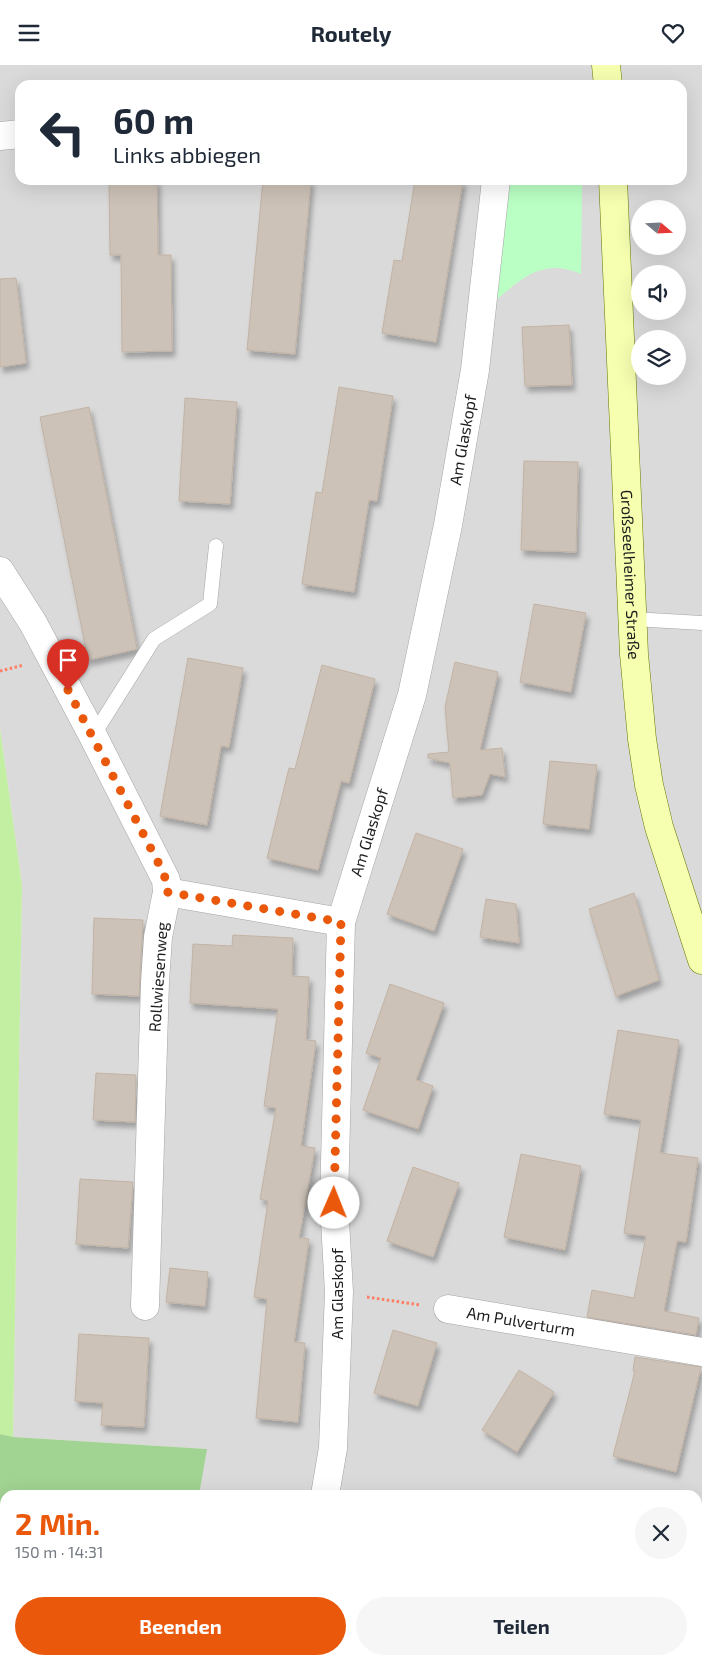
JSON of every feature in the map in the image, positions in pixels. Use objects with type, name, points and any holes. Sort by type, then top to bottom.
[{"type":"main road","points":[[606,65],[608,80]]},
{"type":"main road","name":"Großseelheimer Straße","points":[[613,185],[634,654],[642,739],[649,785],[659,827],[702,960]]},
{"type":"street","points":[[0,136],[15,134]]},
{"type":"street","name":"Am Glaskopf","points":[[326,1490],[333,1448],[339,1293],[334,1203],[341,922],[412,695],[446,535],[475,370],[495,185]]},
{"type":"street","name":"Rollwiesenweg","points":[[0,571],[32,623],[93,736],[166,880],[167,892],[158,937],[155,982],[145,1306]]},
{"type":"street","points":[[167,892],[341,922]]},
{"type":"street","name":"Am Pulverturm","points":[[448,1309],[702,1351]]},
{"type":"lane","points":[[93,736],[154,639],[210,604],[216,546]]},
{"type":"lane","points":[[633,619],[702,623]]},
{"type":"path","name":"Am Pulverturm","points":[[339,1293],[448,1309]]},
{"type":"shaded area","points":[[0,65],[702,65],[702,1490],[200,1490],[206,1449],[13,1437],[22,885],[0,729]]},
{"type":"green space","points":[[509,185],[582,185],[581,274],[556,268],[535,272],[515,284],[496,300]]},
{"type":"green space","points":[[0,729],[22,885],[13,1437],[0,1434]]},
{"type":"green space","points":[[0,1434],[13,1437],[207,1449],[200,1490],[0,1490]]},
{"type":"building","points":[[109,185],[157,185],[158,255],[171,255],[172,351],[122,352],[121,255],[110,255]]},
{"type":"building","points":[[263,185],[311,185],[295,354],[247,350]]},
{"type":"building","points":[[414,185],[462,185],[436,342],[382,333],[394,260],[402,261]]},
{"type":"building","points":[[16,278],[26,363],[0,367],[0,279]]},
{"type":"building","points":[[569,325],[572,385],[525,386],[522,327]]},
{"type":"building","points":[[339,387],[393,396],[377,501],[369,500],[354,592],[302,584],[316,492],[322,493]]},
{"type":"building","points":[[185,398],[237,402],[230,504],[179,501]]},
{"type":"building","points":[[89,407],[137,649],[88,660],[40,417]]},
{"type":"building","points":[[524,461],[578,462],[576,552],[521,550]]},
{"type":"building","points":[[534,604],[586,613],[571,692],[520,682]]},
{"type":"building","points":[[188,658],[243,668],[229,747],[221,746],[207,825],[160,816]]},
{"type":"building","points":[[455,662],[498,672],[480,750],[502,748],[505,777],[490,774],[482,795],[453,798],[450,763],[428,758],[428,754],[449,752],[445,707]]},
{"type":"building","points":[[322,665],[375,679],[349,783],[341,781],[318,870],[267,858],[289,768],[295,769]]},
{"type":"building","points":[[550,761],[597,765],[589,829],[543,824]]},
{"type":"building","points":[[416,833],[463,849],[434,931],[387,914]]},
{"type":"building","points":[[634,893],[659,980],[616,996],[589,909]]},
{"type":"building","points":[[486,899],[516,904],[519,943],[480,937]]},
{"type":"building","points":[[94,918],[143,920],[139,996],[92,994]]},
{"type":"building","points":[[233,935],[293,938],[292,976],[309,977],[306,1040],[316,1041],[301,1146],[315,1148],[299,1238],[309,1239],[294,1342],[305,1343],[298,1422],[256,1418],[267,1299],[254,1297],[268,1201],[260,1199],[276,1108],[264,1106],[278,1009],[190,1003],[193,944],[232,946]]},
{"type":"building","points":[[390,984],[444,1003],[416,1080],[433,1086],[418,1129],[363,1110],[381,1058],[366,1053]]},
{"type":"building","points":[[618,1030],[679,1040],[660,1153],[698,1158],[686,1242],[677,1241],[664,1311],[699,1318],[696,1335],[587,1317],[592,1290],[634,1298],[646,1236],[624,1233],[641,1120],[604,1114]]},
{"type":"building","points":[[96,1073],[136,1075],[135,1122],[93,1120]]},
{"type":"building","points":[[521,1154],[581,1166],[565,1250],[504,1237]]},
{"type":"building","points":[[413,1167],[459,1183],[433,1257],[387,1241]]},
{"type":"building","points":[[80,1179],[133,1182],[128,1248],[76,1244]]},
{"type":"building","points":[[170,1268],[208,1272],[205,1306],[166,1302]]},
{"type":"building","points":[[393,1330],[437,1343],[418,1406],[374,1393]]},
{"type":"building","points":[[79,1334],[149,1338],[144,1427],[101,1425],[103,1403],[75,1401]]},
{"type":"building","points":[[635,1357],[701,1367],[676,1472],[613,1456],[635,1371],[633,1371]]},
{"type":"building","points":[[519,1370],[554,1392],[517,1452],[482,1430]]},
{"type":"route","points":[[68,690],[160,866],[166,880],[167,892],[341,922],[334,1203]]}]
